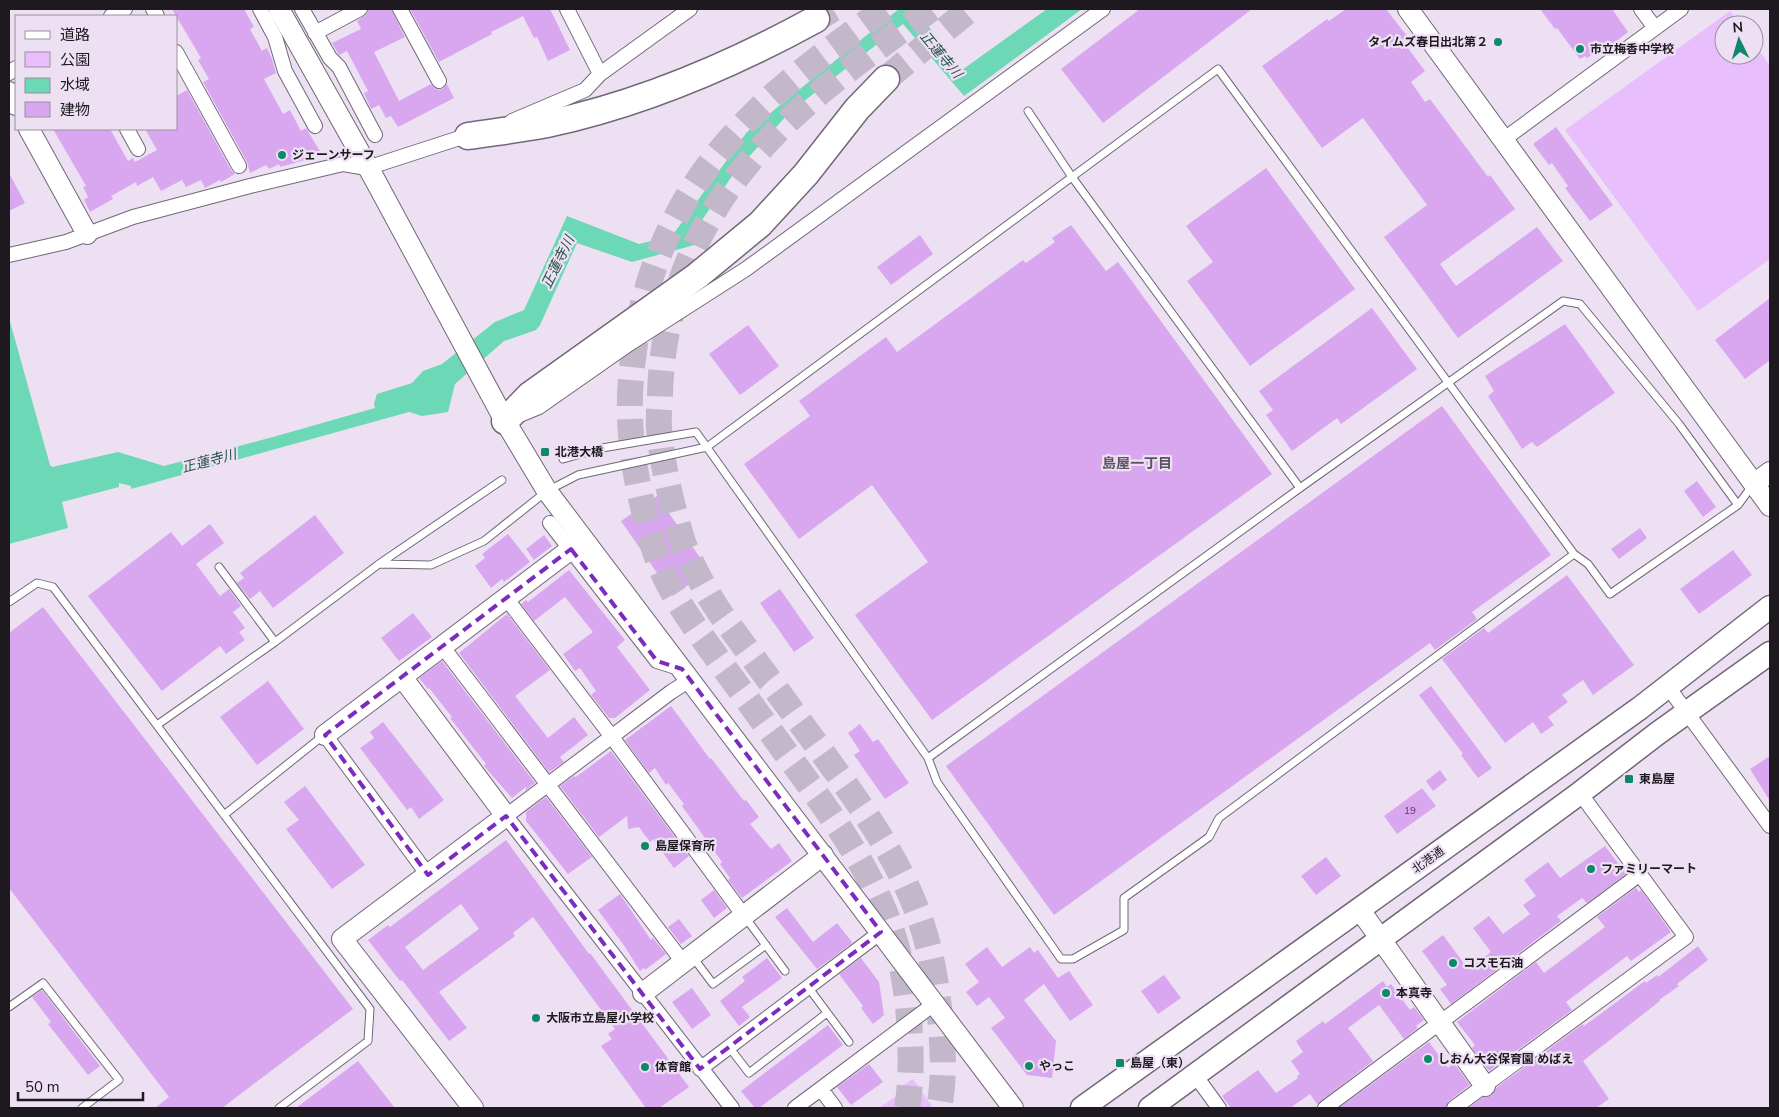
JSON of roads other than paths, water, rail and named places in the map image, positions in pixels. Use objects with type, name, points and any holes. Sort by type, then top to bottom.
[{"type":"highway","points":[[468,136],[547,124],[614,105],[713,69],[768,46],[816,20]]},
{"type":"highway","points":[[505,421],[530,395],[697,276],[760,224],[791,192],[857,109],[886,79]]},
{"type":"main road","name":"北港通","points":[[1082,1108],[1668,687],[1770,606]]},
{"type":"main road","points":[[1150,1108],[1770,653]]},
{"type":"street","points":[[113,15],[125,9]]},
{"type":"street","points":[[260,9],[275,37],[285,71],[315,126]]},
{"type":"street","points":[[279,9],[505,421],[547,491],[1013,1108]]},
{"type":"street","points":[[302,9],[330,58],[339,67],[375,135]]},
{"type":"street","points":[[315,33],[360,9]]},
{"type":"street","points":[[400,9],[439,81]]},
{"type":"street","points":[[568,9],[600,74]]},
{"type":"street","points":[[9,255],[50,246],[133,217],[334,166],[343,164],[370,173],[520,118],[585,90],[600,74],[690,9]]},
{"type":"street","points":[[505,421],[539,407],[629,344],[746,269],[1103,9]]},
{"type":"street","points":[[1408,9],[1770,506]]},
{"type":"street","points":[[1641,9],[1655,28]]},
{"type":"street","points":[[1503,140],[1681,9]]},
{"type":"street","points":[[178,56],[238,166]]},
{"type":"street","points":[[9,92],[15,103]]},
{"type":"street","points":[[30,130],[87,234]]},
{"type":"street","points":[[128,130],[138,149]]},
{"type":"street","points":[[1754,484],[1770,472]]},
{"type":"street","points":[[550,523],[657,661],[686,675]]},
{"type":"street","points":[[428,875],[325,735],[571,549]]},
{"type":"street","points":[[506,598],[612,737],[744,916]]},
{"type":"street","points":[[442,646],[547,785],[687,959]]},
{"type":"street","points":[[473,1108],[342,939],[612,737],[686,675]]},
{"type":"street","points":[[402,677],[506,816],[732,1108]]},
{"type":"street","points":[[1668,687],[1770,826]]},
{"type":"street","points":[[1454,1108],[1686,937],[1580,793]]},
{"type":"street","points":[[643,993],[823,855]]},
{"type":"street","points":[[1325,1108],[1441,1024],[1640,874]]},
{"type":"street","points":[[1360,910],[1485,1086]]},
{"type":"street","points":[[700,1069],[880,932]]},
{"type":"street","points":[[795,1108],[934,1004]]},
{"type":"street","points":[[1195,1075],[1219,1108]]},
{"type":"street","points":[[821,1089],[835,1108]]},
{"type":"lane","points":[[379,564],[431,565],[484,541],[547,491],[578,475],[706,447],[1072,178],[1218,68],[1574,554],[1588,564],[1610,594],[1738,505],[1754,484]]},
{"type":"lane","points":[[1028,111],[1072,178],[1300,488]]},
{"type":"lane","points":[[928,758],[1300,488],[1563,301],[1580,304],[1679,424],[1738,505]]},
{"type":"lane","points":[[563,459],[602,448],[696,432],[928,758],[936,782],[1061,959],[1073,959],[1124,930],[1124,898],[1209,837],[1219,818],[1574,554]]},
{"type":"lane","points":[[156,725],[275,642],[379,564],[502,480]]},
{"type":"lane","points":[[219,567],[275,642]]},
{"type":"lane","points":[[9,602],[37,583],[53,587],[370,1009],[368,1041],[279,1108]]},
{"type":"lane","points":[[224,815],[325,735]]},
{"type":"lane","points":[[744,916],[785,971]]},
{"type":"lane","points":[[687,959],[714,984],[766,945]]},
{"type":"lane","points":[[9,1007],[43,983],[119,1080],[82,1108]]},
{"type":"lane","points":[[808,988],[849,1042]]},
{"type":"lane","points":[[729,1047],[749,1073],[827,1013]]},
{"type":"water","name":"正蓮寺川","points":[[899,9],[915,9],[962,70],[1047,9],[1082,9],[964,96],[903,24],[790,112],[734,173],[696,229],[698,244],[632,262],[577,243],[540,325],[536,330],[504,341],[455,384],[448,412],[422,416],[409,412],[131,489],[131,486],[119,483],[119,487],[62,502],[68,528],[9,544],[9,318],[52,467],[118,452],[164,466],[375,408],[374,404],[377,394],[412,383],[423,371],[442,364],[495,322],[524,310],[567,216],[639,244],[672,236],[747,132]]},
{"type":"tunnel","points":[[816,19],[833,9]]},
{"type":"tunnel","points":[[885,9],[816,60],[766,102],[727,143],[705,170],[687,198],[657,259],[638,324],[631,378],[630,416],[633,454],[640,492],[654,548],[668,583],[695,627],[841,830],[874,887],[887,917],[905,982],[909,1019],[911,1064],[907,1108]]},
{"type":"tunnel","points":[[931,9],[832,82],[809,102],[764,145],[726,193],[709,219],[695,246],[683,274],[674,303],[662,363],[659,424],[662,456],[672,503],[684,544],[697,574],[720,613],[869,819],[892,857],[917,910],[934,971],[938,1002],[943,1063],[939,1108]]},
{"type":"tunnel","points":[[886,79],[970,9]]},
{"type":"place","name":"タイムズ春日出北第２","points":[[1498,42]]},
{"type":"place","name":"市立梅香中学校","points":[[1580,49]]},
{"type":"place","name":"ジェーンサーフ","points":[[282,155]]},
{"type":"place","name":"北港大橋","points":[[545,452]]},
{"type":"place","name":"東島屋","points":[[1629,779]]},
{"type":"place","name":"島屋保育所","points":[[645,846]]},
{"type":"place","name":"ファミリーマート","points":[[1591,869]]},
{"type":"place","name":"コスモ石油","points":[[1453,963]]},
{"type":"place","name":"本真寺","points":[[1386,993]]},
{"type":"place","name":"大阪市立島屋小学校","points":[[536,1018]]},
{"type":"place","name":"しおん大谷保育園 めばえ","points":[[1428,1059]]},
{"type":"place","name":"島屋（東）","points":[[1120,1063]]},
{"type":"place","name":"やっこ","points":[[1029,1066]]},
{"type":"place","name":"体育館","points":[[645,1067]]},
{"type":"district","name":"島屋一丁目","points":[[1137,463]]}]
